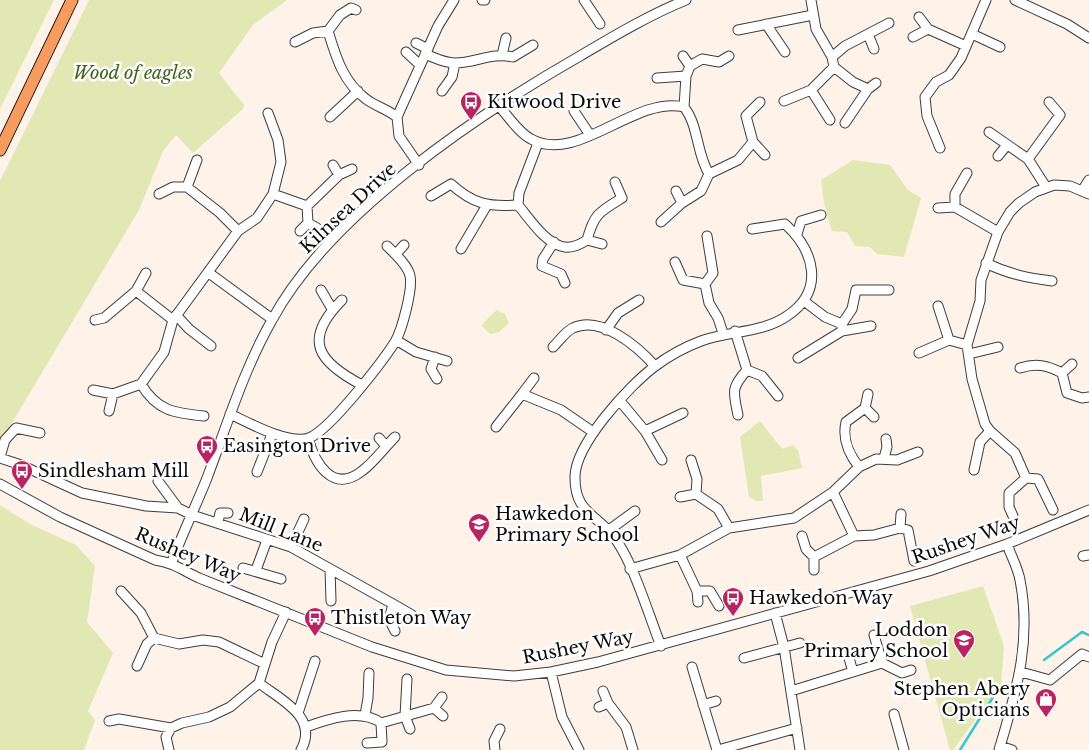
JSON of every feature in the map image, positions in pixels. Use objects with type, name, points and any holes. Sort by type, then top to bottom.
[{"type":"main road","points":[[0,150],[72,0]]},
{"type":"street","points":[[419,165],[399,136],[396,117],[438,26],[454,0]]},
{"type":"street","points":[[584,0],[600,24]]},
{"type":"street","points":[[811,0],[813,15],[822,44],[833,62],[853,82],[872,86],[845,123]]},
{"type":"street","points":[[940,148],[927,116],[925,97],[936,82],[949,75],[972,34],[986,0]]},
{"type":"street","points":[[1016,0],[1067,24],[1089,38]]},
{"type":"street","name":"Kilnsea Drive","points":[[172,562],[230,414],[272,319],[297,280],[325,247],[382,194],[499,106],[529,86],[633,25],[681,1]]},
{"type":"street","points":[[295,42],[313,33],[328,31],[340,14],[350,8],[356,10]]},
{"type":"street","points":[[738,30],[813,15]]},
{"type":"street","points":[[918,17],[928,29],[966,46]]},
{"type":"street","points":[[784,101],[811,90],[845,46],[890,23]]},
{"type":"street","points":[[766,24],[785,52]]},
{"type":"street","points":[[913,37],[928,29]]},
{"type":"street","points":[[328,31],[343,74],[366,99],[396,117]]},
{"type":"street","points":[[868,34],[874,49]]},
{"type":"street","points":[[972,34],[1000,47]]},
{"type":"street","points":[[502,55],[506,38]]},
{"type":"street","points":[[416,43],[438,60],[455,63],[502,55],[513,58],[533,45]]},
{"type":"street","points":[[406,52],[420,65]]},
{"type":"street","points":[[683,56],[690,66]]},
{"type":"street","points":[[709,174],[702,163],[694,124],[684,106],[686,76],[690,66],[702,60],[720,62],[729,56]]},
{"type":"street","points":[[442,91],[452,77],[455,63]]},
{"type":"street","points":[[657,78],[686,76]]},
{"type":"street","points":[[811,90],[830,120]]},
{"type":"street","points":[[330,117],[358,92]]},
{"type":"street","points":[[760,102],[746,116],[753,142],[765,155]]},
{"type":"street","points":[[1028,159],[1064,113],[1049,102]]},
{"type":"street","points":[[499,106],[528,138],[538,143],[549,145],[570,143],[656,108],[684,106]]},
{"type":"street","points":[[574,110],[590,134]]},
{"type":"street","points":[[93,390],[113,394],[141,384],[164,352],[175,318],[238,231],[258,218],[273,194],[281,162],[278,140],[268,113]]},
{"type":"street","points":[[989,132],[1028,159],[1046,187]]},
{"type":"street","points":[[661,222],[682,203],[701,191],[709,174],[727,168],[738,160],[753,142]]},
{"type":"street","points":[[538,143],[519,193],[518,205],[542,233],[554,242],[564,247],[577,246],[587,240],[592,221],[607,207],[622,198],[615,182]]},
{"type":"street","points":[[998,156],[1007,145]]},
{"type":"street","points":[[187,187],[196,160]]},
{"type":"street","points":[[333,165],[339,176]]},
{"type":"street","points":[[307,206],[339,176],[352,169]]},
{"type":"street","points":[[955,207],[955,194],[967,173]]},
{"type":"street","points":[[431,196],[451,184],[458,176]]},
{"type":"street","points":[[1026,478],[1015,453],[990,431],[985,424],[972,379],[968,349],[980,302],[981,280],[998,232],[1010,212],[1020,203],[1046,187],[1054,185],[1070,186],[1086,193],[1089,180]]},
{"type":"street","points":[[451,184],[465,197],[487,204],[518,205]]},
{"type":"street","points":[[159,194],[173,188],[187,187],[220,213],[238,231]]},
{"type":"street","points":[[676,191],[682,203]]},
{"type":"street","points":[[273,194],[307,206]]},
{"type":"street","points":[[461,249],[487,204]]},
{"type":"street","points":[[300,231],[308,223],[307,206]]},
{"type":"street","points":[[938,208],[955,207],[998,232]]},
{"type":"street","points":[[797,234],[801,221],[821,214]]},
{"type":"street","points":[[308,223],[317,228]]},
{"type":"street","points":[[661,646],[625,555],[609,530],[587,513],[576,487],[574,476],[580,456],[592,432],[655,366],[699,342],[735,331],[771,324],[786,317],[804,301],[810,291],[811,266],[807,252],[797,234],[786,224],[752,229]]},
{"type":"street","points":[[707,236],[713,273],[705,284],[709,303],[718,318],[723,334]]},
{"type":"street","points":[[587,240],[602,244]]},
{"type":"street","points":[[554,242],[543,259],[542,266],[561,274],[565,283]]},
{"type":"street","points":[[396,254],[404,245]]},
{"type":"street","points":[[230,414],[280,436],[308,438],[327,425],[362,385],[396,340],[410,294],[410,275],[396,254],[387,246]]},
{"type":"street","points":[[675,262],[682,280],[705,284]]},
{"type":"street","points":[[986,263],[1013,274],[1052,280]]},
{"type":"street","points":[[95,320],[104,318],[136,291],[146,273]]},
{"type":"street","points":[[209,273],[272,319]]},
{"type":"street","points":[[321,290],[332,310]]},
{"type":"street","points":[[844,331],[856,290],[889,290]]},
{"type":"street","points":[[136,291],[211,346]]},
{"type":"street","points":[[342,300],[322,323],[318,338],[319,349],[333,367],[362,385]]},
{"type":"street","points":[[606,330],[618,313],[638,300]]},
{"type":"street","points":[[804,301],[844,331]]},
{"type":"street","points":[[938,306],[948,340]]},
{"type":"street","points":[[553,347],[572,328],[593,324],[631,342],[655,366]]},
{"type":"street","points":[[798,358],[844,331],[871,326]]},
{"type":"street","points":[[735,331],[747,370]]},
{"type":"street","points":[[396,340],[416,352],[447,361]]},
{"type":"street","points":[[919,353],[948,340],[968,349],[998,347]]},
{"type":"street","points":[[435,357],[431,369],[436,379]]},
{"type":"street","points":[[1020,368],[1032,364],[1049,366],[1062,373],[1068,393],[1082,398],[1089,397]]},
{"type":"street","points":[[1062,373],[1072,364]]},
{"type":"street","points":[[747,370],[762,376],[778,396]]},
{"type":"street","points":[[738,415],[733,391],[735,383],[747,370]]},
{"type":"street","points":[[496,427],[534,378]]},
{"type":"street","points":[[141,384],[147,395],[162,409],[192,419],[204,416]]},
{"type":"street","points":[[109,411],[113,394]]},
{"type":"street","points":[[522,394],[562,410],[592,432]]},
{"type":"street","points":[[859,467],[850,456],[844,434],[846,422],[865,408],[868,394]]},
{"type":"street","points":[[620,401],[644,431],[662,460]]},
{"type":"street","points":[[865,408],[874,417]]},
{"type":"street","points":[[644,431],[683,413]]},
{"type":"street","name":"Mill Lane","points":[[40,433],[16,428],[5,440],[0,457],[82,493],[146,506],[178,508],[192,515],[291,547],[412,615]]},
{"type":"street","points":[[974,470],[980,442],[990,431]]},
{"type":"street","points":[[257,472],[272,434]]},
{"type":"street","points":[[308,438],[312,454],[320,468],[330,476],[346,479],[362,472],[395,437]]},
{"type":"street","points":[[378,438],[386,446]]},
{"type":"street","points":[[884,458],[887,447],[886,439]]},
{"type":"street","points":[[630,569],[680,555],[729,528],[794,518],[834,492],[859,467],[876,459],[898,460],[918,452]]},
{"type":"street","points":[[691,460],[697,479],[696,494]]},
{"type":"street","points":[[1013,516],[1009,507],[1009,493],[1026,478],[1038,479],[1053,510]]},
{"type":"street","name":"Mill Lane","points":[[158,481],[178,508]]},
{"type":"street","name":"Rushey Way","points":[[0,484],[60,517],[155,560],[172,562],[180,569],[199,578],[389,653],[446,670],[498,676],[552,672],[661,646],[930,571],[1007,544],[1089,510]]},
{"type":"street","points":[[834,492],[854,536]]},
{"type":"street","points":[[680,497],[696,494],[718,509],[729,528]]},
{"type":"street","points":[[609,530],[635,511]]},
{"type":"street","name":"Mill Lane","points":[[218,522],[220,512],[228,513]]},
{"type":"street","points":[[900,528],[901,514]]},
{"type":"street","points":[[291,547],[304,519]]},
{"type":"street","points":[[814,557],[854,536],[900,528],[908,530],[914,560]]},
{"type":"street","points":[[802,536],[806,550],[814,557],[814,570]]},
{"type":"street","points":[[256,570],[267,540]]},
{"type":"street","points":[[1007,544],[1020,579],[1024,642],[1021,672],[1000,748],[1012,750]]},
{"type":"street","points":[[680,555],[697,591],[698,602]]},
{"type":"street","points":[[243,568],[256,570],[281,579]]},
{"type":"street","name":"Mill Lane","points":[[330,569],[331,601]]},
{"type":"street","points":[[121,591],[141,613],[154,638],[179,644],[203,640],[219,642],[265,664]]},
{"type":"street","points":[[697,591],[710,591],[719,606]]},
{"type":"street","points":[[394,604],[389,619],[395,631]]},
{"type":"street","points":[[109,721],[120,719],[171,728],[219,713],[253,691],[259,683],[272,642],[286,612]]},
{"type":"street","points":[[775,613],[784,647],[800,750]]},
{"type":"street","points":[[874,634],[882,663]]},
{"type":"street","points":[[137,666],[147,644],[154,638]]},
{"type":"street","points":[[744,658],[800,643]]},
{"type":"street","points":[[847,651],[853,672]]},
{"type":"street","points":[[1021,672],[1050,680],[1082,654],[1089,657]]},
{"type":"street","points":[[298,713],[315,661]]},
{"type":"street","points":[[791,691],[882,663],[902,673],[911,670]]},
{"type":"street","points":[[692,667],[717,750],[797,728]]},
{"type":"street","points":[[552,672],[562,717],[578,750]]},
{"type":"street","points":[[365,715],[369,673]]},
{"type":"street","points":[[407,679],[405,716],[410,729]]},
{"type":"street","points":[[259,683],[298,713],[306,727],[301,750]]},
{"type":"street","points":[[603,691],[603,705],[626,727],[633,750]]},
{"type":"street","points":[[306,727],[332,719],[365,715],[381,723],[434,708],[442,697]]},
{"type":"street","points":[[703,705],[716,701]]},
{"type":"street","points":[[434,708],[442,716]]},
{"type":"street","points":[[894,714],[904,750]]},
{"type":"street","points":[[367,743],[382,742],[381,723]]},
{"type":"street","points":[[169,750],[166,737],[171,728]]},
{"type":"street","points":[[494,750],[494,741],[500,729]]},
{"type":"green space","points":[[0,0],[54,0],[0,109]]},
{"type":"green space","name":"Wood of eagles","points":[[89,0],[287,0],[253,25],[219,73],[244,105],[243,109],[193,153],[176,135],[163,151],[139,210],[0,443],[0,181]]},
{"type":"green space","points":[[853,160],[890,165],[908,190],[921,198],[904,257],[877,254],[870,247],[855,246],[847,232],[832,231],[824,203],[821,180]]},
{"type":"green space","points":[[497,310],[505,314],[509,323],[499,332],[490,334],[482,326]]},
{"type":"green space","points":[[760,421],[782,449],[793,445],[798,450],[802,468],[761,476],[763,501],[756,501],[749,497],[740,437]]},
{"type":"green space","points":[[0,505],[30,524],[76,545],[95,566],[87,622],[113,653],[88,711],[95,720],[84,750],[0,750]]},
{"type":"green space","name":"Loddon Primary School","points":[[983,586],[1004,646],[1001,685],[953,750],[950,750],[910,606]]},
{"type":"waterway","points":[[1044,660],[1082,632],[1089,635]]},
{"type":"waterway","points":[[960,750],[995,694]]},
{"type":"place","name":"Kitwood Drive","points":[[471,121]]},
{"type":"place","name":"Easington Drive","points":[[207,465]]},
{"type":"place","name":"Sindlesham Mill","points":[[22,490]]},
{"type":"place","name":"Hawkedon Primary School","points":[[479,543]]},
{"type":"place","name":"Hawkedon Way","points":[[733,617]]},
{"type":"place","name":"Thistleton Way","points":[[315,637]]},
{"type":"place","name":"Loddon Primary School","points":[[964,659]]},
{"type":"place","name":"Stephen Abery Opticians","points":[[1046,718]]}]
